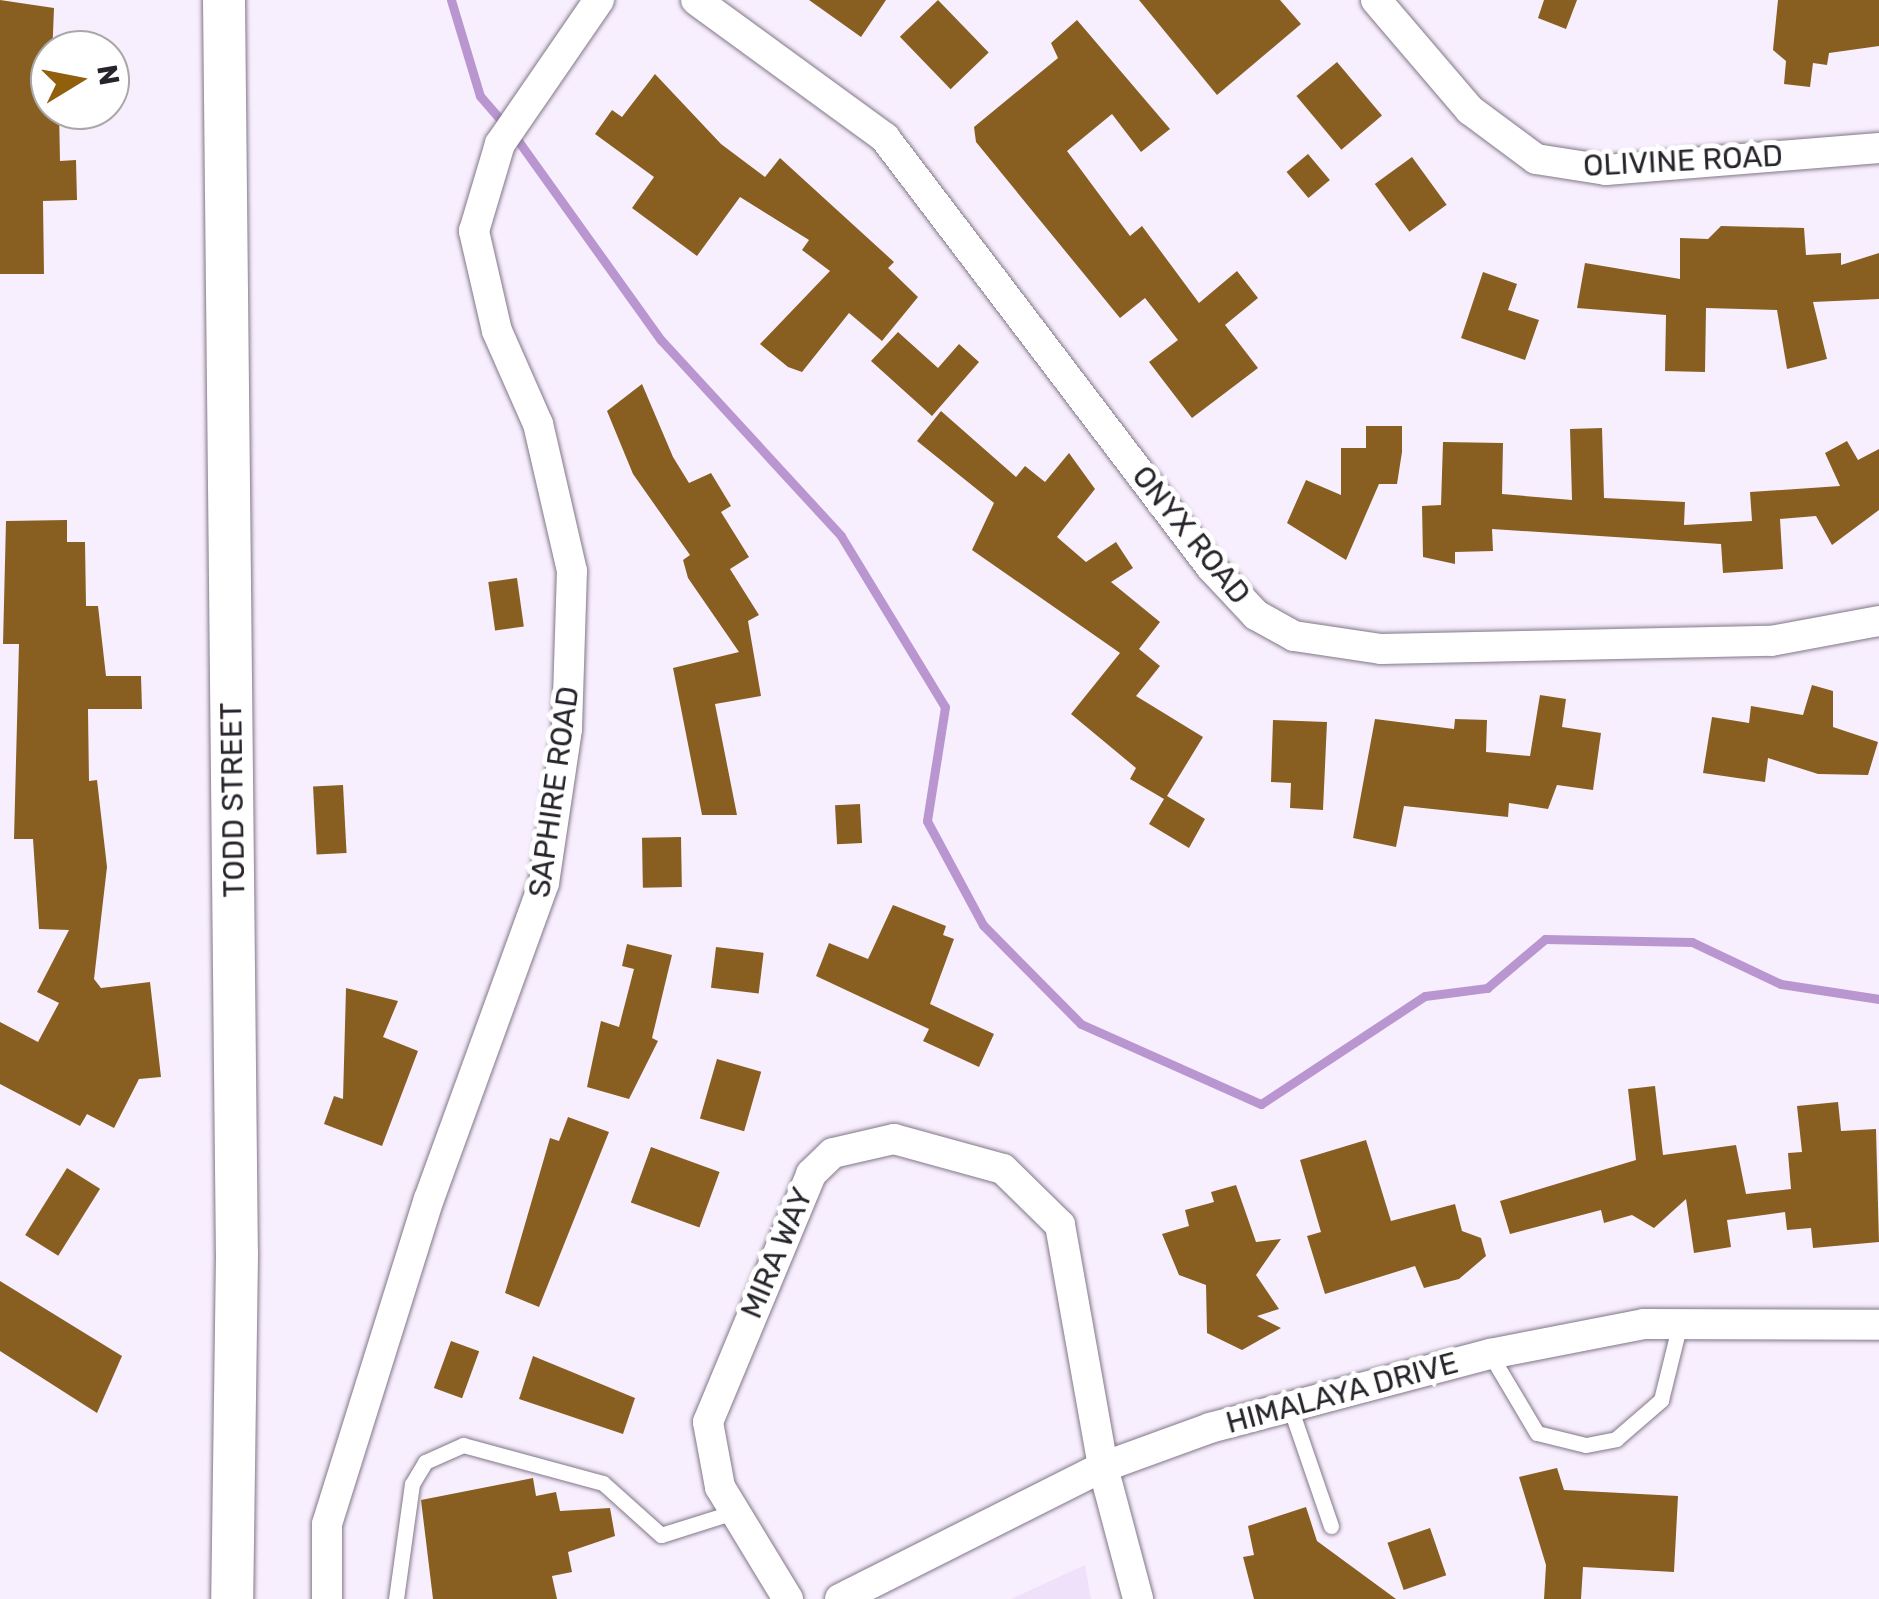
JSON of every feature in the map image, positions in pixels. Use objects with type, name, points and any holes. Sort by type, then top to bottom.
[{"type":"street","name":"TODD STREET","points":[[224,0],[238,1254],[232,1599]]},
{"type":"street","name":"SAPHIRE ROAD","points":[[327,1599],[328,1524],[429,1199],[531,928],[568,729],[576,618],[562,511],[497,331],[474,231],[500,144],[600,0]]},
{"type":"street","name":"ONYX ROAD","points":[[696,0],[885,138],[1211,567],[1256,615],[1294,636],[1381,649],[1771,642],[1872,630]]},
{"type":"street","name":"OLIVINE ROAD","points":[[1376,0],[1470,110],[1536,159],[1606,170],[1879,148]]},
{"type":"street","name":"MIRA WAY","points":[[788,1599],[734,1512],[709,1452],[708,1422],[794,1203],[833,1153],[864,1141],[930,1145],[1003,1169],[1036,1192],[1060,1226],[1103,1468],[1138,1599]]},
{"type":"street","name":"HIMALAYA DRIVE","points":[[840,1599],[1103,1468],[1290,1407],[1490,1354],[1680,1323],[1879,1325]]},
{"type":"lane","points":[[1490,1354],[1537,1434],[1586,1445],[1616,1440],[1661,1400],[1680,1323]]},
{"type":"lane","points":[[1290,1407],[1330,1526]]},
{"type":"lane","points":[[396,1599],[412,1484],[425,1462],[463,1444],[603,1484],[661,1534],[734,1512]]},
{"type":"shaded area","points":[[1085,1565],[1091,1599],[1011,1599]]},
{"type":"building","points":[[0,0],[54,8],[53,30],[30,30],[30,130],[59,130],[60,161],[76,160],[77,200],[43,201],[44,274],[0,274]]},
{"type":"building","points":[[809,0],[886,0],[861,37]]},
{"type":"building","points":[[938,0],[989,53],[951,89],[900,37]]},
{"type":"building","points":[[1139,0],[1280,0],[1301,24],[1217,95]]},
{"type":"building","points":[[1544,0],[1577,0],[1566,29],[1538,18]]},
{"type":"building","points":[[1778,0],[1879,0],[1879,46],[1829,53],[1827,65],[1813,63],[1810,87],[1784,84],[1786,61],[1773,50]]},
{"type":"building","points":[[1077,20],[1170,129],[1141,152],[1112,114],[1067,151],[1130,236],[1142,226],[1199,303],[1237,271],[1258,298],[1225,325],[1258,368],[1192,418],[1149,362],[1178,340],[1145,298],[1120,318],[976,142],[974,127],[1058,58],[1051,43]]},
{"type":"building","points":[[1337,62],[1382,116],[1341,150],[1296,96]]},
{"type":"building","points":[[655,74],[721,144],[765,177],[780,158],[894,262],[888,268],[918,297],[882,341],[849,313],[802,372],[788,367],[760,344],[830,271],[802,250],[809,240],[740,197],[697,256],[632,208],[654,177],[595,134],[612,110],[622,117]]},
{"type":"building","points":[[1308,154],[1330,180],[1308,198],[1287,172]]},
{"type":"building","points":[[1412,157],[1447,205],[1409,232],[1375,184]]},
{"type":"building","points":[[1721,226],[1804,228],[1806,255],[1841,253],[1841,265],[1879,253],[1879,299],[1813,302],[1827,359],[1787,369],[1777,310],[1706,308],[1705,372],[1665,371],[1666,315],[1577,308],[1585,263],[1680,279],[1680,238],[1708,239]]},
{"type":"building","points":[[1483,272],[1517,284],[1508,310],[1539,320],[1525,360],[1461,338]]},
{"type":"building","points":[[898,332],[938,368],[959,344],[979,362],[932,416],[871,361]]},
{"type":"building","points":[[642,384],[673,457],[689,483],[711,473],[731,506],[721,512],[749,557],[730,569],[759,615],[748,621],[761,696],[715,704],[737,815],[702,815],[673,668],[739,652],[688,578],[683,560],[690,555],[633,474],[607,411]]},
{"type":"building","points":[[941,411],[1016,477],[1025,466],[1045,482],[1069,453],[1095,489],[1057,537],[1086,562],[1116,542],[1133,568],[1111,582],[1160,622],[1139,649],[1160,666],[1136,696],[1203,737],[1167,796],[1205,819],[1189,848],[1149,824],[1164,799],[1130,779],[1136,768],[1071,714],[1120,653],[972,550],[994,503],[917,441]]},
{"type":"building","points":[[1366,426],[1402,426],[1402,452],[1397,484],[1379,484],[1346,560],[1287,523],[1306,480],[1341,495],[1341,448],[1366,448]]},
{"type":"building","points":[[1602,428],[1604,498],[1685,502],[1684,525],[1752,521],[1750,492],[1840,486],[1825,453],[1847,441],[1858,460],[1879,449],[1879,510],[1832,545],[1816,516],[1780,519],[1783,569],[1723,573],[1721,544],[1492,529],[1493,551],[1455,552],[1455,564],[1423,557],[1422,506],[1441,505],[1443,442],[1503,443],[1502,494],[1572,500],[1570,429]]},
{"type":"building","points":[[67,520],[67,542],[85,542],[86,606],[98,606],[106,676],[141,676],[142,709],[88,709],[89,781],[97,780],[107,867],[94,979],[101,988],[150,982],[161,1077],[139,1079],[114,1128],[87,1114],[80,1126],[0,1084],[0,1022],[38,1042],[59,1003],[37,992],[69,930],[39,929],[33,839],[14,839],[19,644],[3,644],[6,521]]},
{"type":"building","points":[[517,578],[524,627],[495,631],[488,582]]},
{"type":"building","points":[[1812,685],[1833,691],[1833,727],[1878,742],[1868,775],[1818,774],[1768,758],[1765,782],[1703,773],[1712,717],[1749,723],[1751,706],[1803,715]]},
{"type":"building","points":[[1540,695],[1566,699],[1562,727],[1601,733],[1593,790],[1557,785],[1548,809],[1509,803],[1508,817],[1404,806],[1396,847],[1353,838],[1375,719],[1454,729],[1455,719],[1487,720],[1486,752],[1530,756]]},
{"type":"building","points":[[1273,720],[1327,722],[1323,810],[1290,808],[1291,783],[1271,782]]},
{"type":"building","points":[[343,785],[347,853],[317,854],[313,787]]},
{"type":"building","points":[[860,804],[862,843],[837,844],[835,805]]},
{"type":"building","points":[[681,837],[682,887],[643,888],[642,838]]},
{"type":"building","points":[[893,905],[946,926],[943,935],[954,939],[930,1004],[994,1034],[979,1067],[923,1041],[929,1029],[816,976],[829,943],[868,959]]},
{"type":"building","points":[[627,944],[672,955],[652,1038],[658,1041],[629,1099],[587,1087],[601,1021],[619,1027],[634,969],[622,966]]},
{"type":"building","points":[[716,947],[764,953],[759,994],[711,988]]},
{"type":"building","points":[[346,988],[398,1001],[383,1037],[418,1051],[382,1146],[324,1124],[334,1096],[343,1099]]},
{"type":"building","points":[[717,1059],[761,1072],[744,1131],[700,1119]]},
{"type":"building","points":[[1655,1086],[1663,1155],[1736,1145],[1746,1194],[1791,1189],[1788,1153],[1802,1152],[1797,1106],[1838,1102],[1841,1131],[1876,1129],[1879,1242],[1813,1248],[1811,1228],[1787,1230],[1785,1212],[1727,1220],[1731,1247],[1694,1253],[1686,1199],[1654,1228],[1632,1215],[1604,1223],[1601,1210],[1510,1234],[1500,1201],[1636,1160],[1628,1089]]},
{"type":"building","points":[[568,1117],[609,1132],[539,1307],[505,1293],[550,1138],[559,1141]]},
{"type":"building","points":[[1366,1140],[1391,1221],[1455,1204],[1462,1231],[1481,1238],[1486,1256],[1459,1279],[1424,1288],[1415,1266],[1325,1294],[1307,1236],[1321,1232],[1300,1160]]},
{"type":"building","points":[[651,1147],[720,1172],[699,1227],[631,1202]]},
{"type":"building","points":[[67,1168],[100,1189],[58,1256],[25,1235]]},
{"type":"building","points":[[1236,1185],[1256,1242],[1281,1239],[1256,1275],[1279,1309],[1257,1316],[1281,1328],[1242,1350],[1207,1333],[1206,1285],[1179,1275],[1162,1234],[1189,1226],[1185,1210],[1214,1202],[1211,1192]]},
{"type":"building","points":[[0,1281],[122,1356],[97,1413],[0,1351]]},
{"type":"building","points":[[451,1341],[479,1351],[462,1398],[434,1388]]},
{"type":"building","points":[[533,1356],[635,1398],[623,1434],[519,1399]]},
{"type":"building","points":[[1557,1468],[1564,1490],[1678,1496],[1674,1572],[1583,1567],[1581,1599],[1544,1599],[1546,1565],[1519,1477]]},
{"type":"building","points":[[533,1478],[536,1496],[556,1492],[560,1511],[610,1508],[615,1536],[568,1552],[572,1572],[552,1576],[557,1599],[433,1599],[421,1500]]},
{"type":"building","points":[[1306,1507],[1317,1541],[1396,1599],[1254,1599],[1243,1557],[1254,1555],[1248,1526]]},
{"type":"building","points":[[1430,1528],[1446,1575],[1404,1590],[1387,1543]]},
{"type":"waterway","points":[[451,0],[480,96],[504,124]]},
{"type":"waterway","points":[[514,135],[661,340],[841,536],[945,707],[927,821],[983,925],[1081,1024],[1261,1104],[1425,996],[1487,988],[1545,939],[1692,942],[1781,984],[1879,999]]}]
